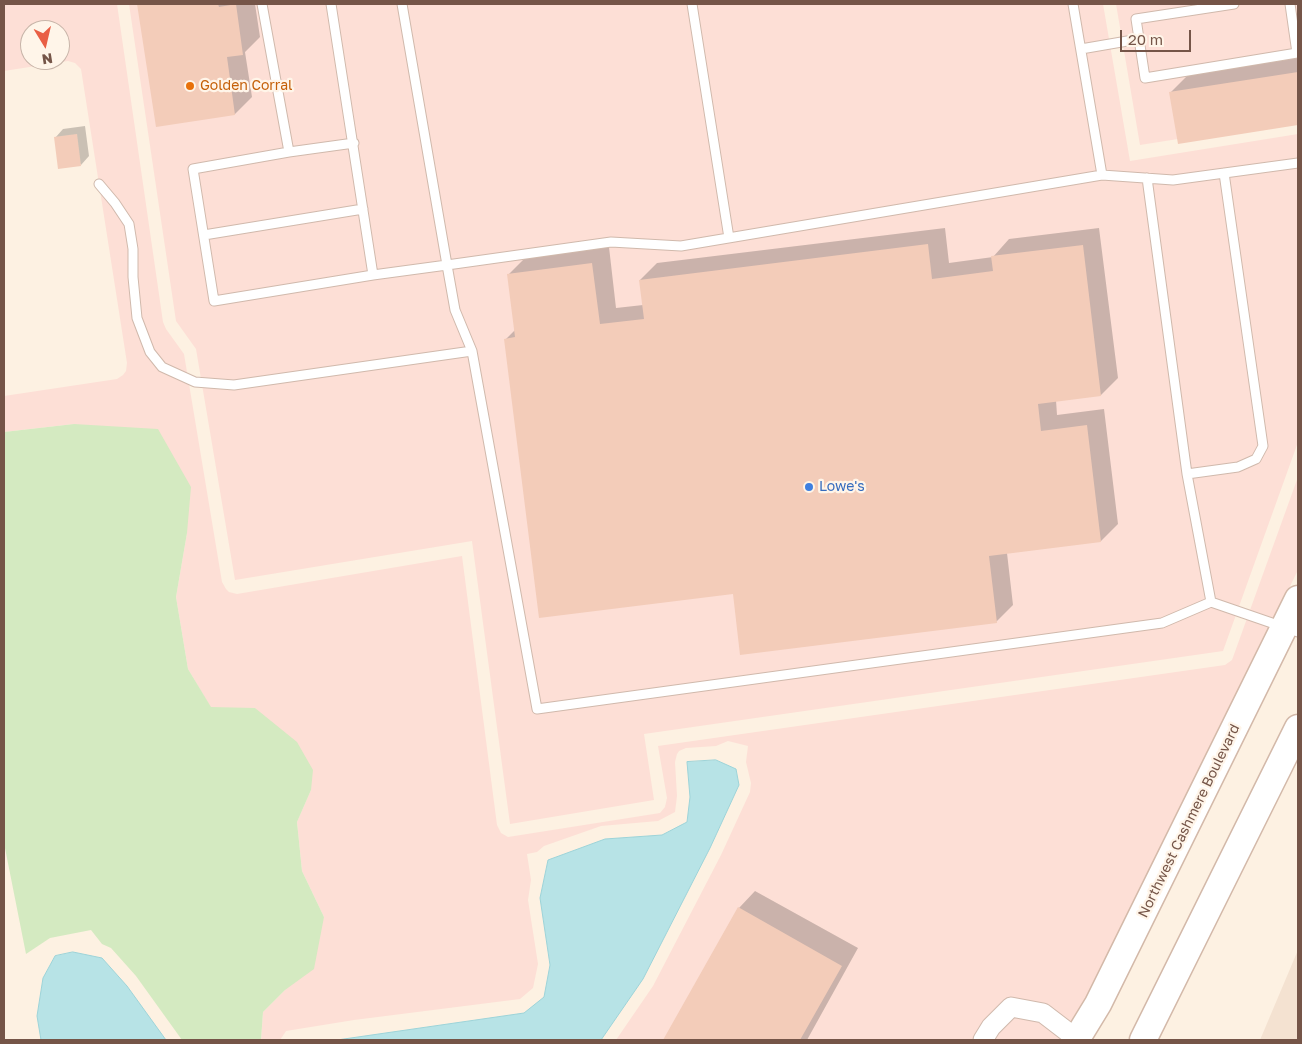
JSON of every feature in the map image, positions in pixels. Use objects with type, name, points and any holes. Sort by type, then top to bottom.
[{"type":"street","name":"Northwest Cashmere Boulevard","points":[[1077,1040],[1098,1004],[1292,629],[1298,599]]},
{"type":"street","points":[[1143,1040],[1298,728]]},
{"type":"street","points":[[982,1040],[991,1027],[1011,1007],[1043,1013],[1077,1040]]},
{"type":"lane","points":[[262,4],[289,152]]},
{"type":"lane","points":[[331,4],[373,275]]},
{"type":"lane","points":[[402,4],[455,310],[472,351],[537,709],[1162,623],[1210,602],[1292,629]]},
{"type":"lane","points":[[692,4],[729,238]]},
{"type":"lane","points":[[1073,4],[1102,175]]},
{"type":"lane","points":[[1234,4],[1136,19],[1146,78],[1297,53],[1290,4]]},
{"type":"lane","points":[[1081,49],[1139,39]]},
{"type":"lane","points":[[354,143],[289,152],[194,169],[214,301],[373,275],[611,242],[681,246],[1102,175],[1173,180],[1298,163]]},
{"type":"lane","points":[[1187,474],[1238,467],[1256,459],[1264,446],[1224,173]]},
{"type":"lane","points":[[1147,178],[1187,474],[1210,602]]},
{"type":"lane","points":[[99,184],[129,224],[133,249],[133,277],[137,318],[150,352],[162,367],[195,382],[234,384],[472,351]]},
{"type":"lane","points":[[204,235],[363,209]]},
{"type":"shaded area","points":[[4,4],[117,4],[163,322],[184,354],[222,582],[229,592],[237,594],[462,556],[497,825],[501,833],[508,837],[660,813],[665,807],[667,798],[658,746],[1225,665],[1232,660],[1298,477],[1298,570],[1088,996],[1061,1040],[616,1040],[653,986],[721,855],[750,792],[751,783],[746,762],[748,746],[728,741],[716,746],[686,748],[679,751],[675,762],[677,796],[675,812],[658,821],[601,826],[544,846],[537,852],[527,854],[531,880],[528,900],[538,964],[533,988],[520,999],[354,1020],[286,1031],[280,1040],[261,1040],[263,1012],[285,990],[324,917],[302,871],[297,822],[311,790],[255,708],[211,708],[188,669],[176,597],[187,533],[74,424],[4,432],[4,396],[117,379],[126,371],[127,363],[81,69],[75,63],[70,62],[70,20],[20,20],[20,68],[4,71]]},
{"type":"shaded area","points":[[129,4],[1103,4],[1130,161],[1298,134],[1298,442],[1223,651],[644,734],[654,800],[510,824],[472,541],[235,580],[196,349],[176,321]]},
{"type":"shaded area","points":[[1116,4],[1298,4],[1298,120],[1140,145]]},
{"type":"shaded area","points":[[1298,950],[1298,1040],[1260,1040]]},
{"type":"green space","points":[[74,424],[158,429],[191,487],[187,533],[176,597],[188,669],[211,707],[255,708],[297,742],[313,770],[311,790],[297,822],[302,871],[324,917],[314,969],[285,990],[263,1012],[261,1040],[182,1040],[136,976],[111,948],[102,944],[91,930],[50,938],[26,954],[4,843],[4,432]]},
{"type":"water","points":[[716,760],[736,769],[739,785],[710,848],[643,979],[601,1040],[337,1040],[524,1013],[544,997],[550,965],[540,898],[548,860],[605,839],[662,835],[687,822],[690,797],[687,762]]},
{"type":"water","points":[[73,952],[102,958],[127,986],[166,1040],[41,1040],[37,1016],[43,978],[55,956]]},
{"type":"building","name":"Golden Corral","points":[[137,4],[218,4],[219,7],[236,4],[243,55],[227,57],[235,115],[156,127]]},
{"type":"building","points":[[1298,72],[1298,125],[1178,144],[1169,92]]},
{"type":"building","points":[[77,134],[81,166],[58,169],[54,137]]},
{"type":"building","name":"Lowe's","points":[[928,244],[932,279],[993,271],[991,256],[1083,245],[1101,396],[1038,404],[1041,431],[1087,425],[1101,542],[989,556],[997,623],[740,655],[733,594],[539,618],[504,339],[515,337],[507,274],[592,263],[600,324],[644,319],[639,280]]},
{"type":"building","points":[[738,907],[842,966],[800,1040],[663,1040]]},
{"type":"place","name":"Golden Corral","points":[[190,86]]},
{"type":"place","name":"Lowe's","points":[[809,487]]}]
